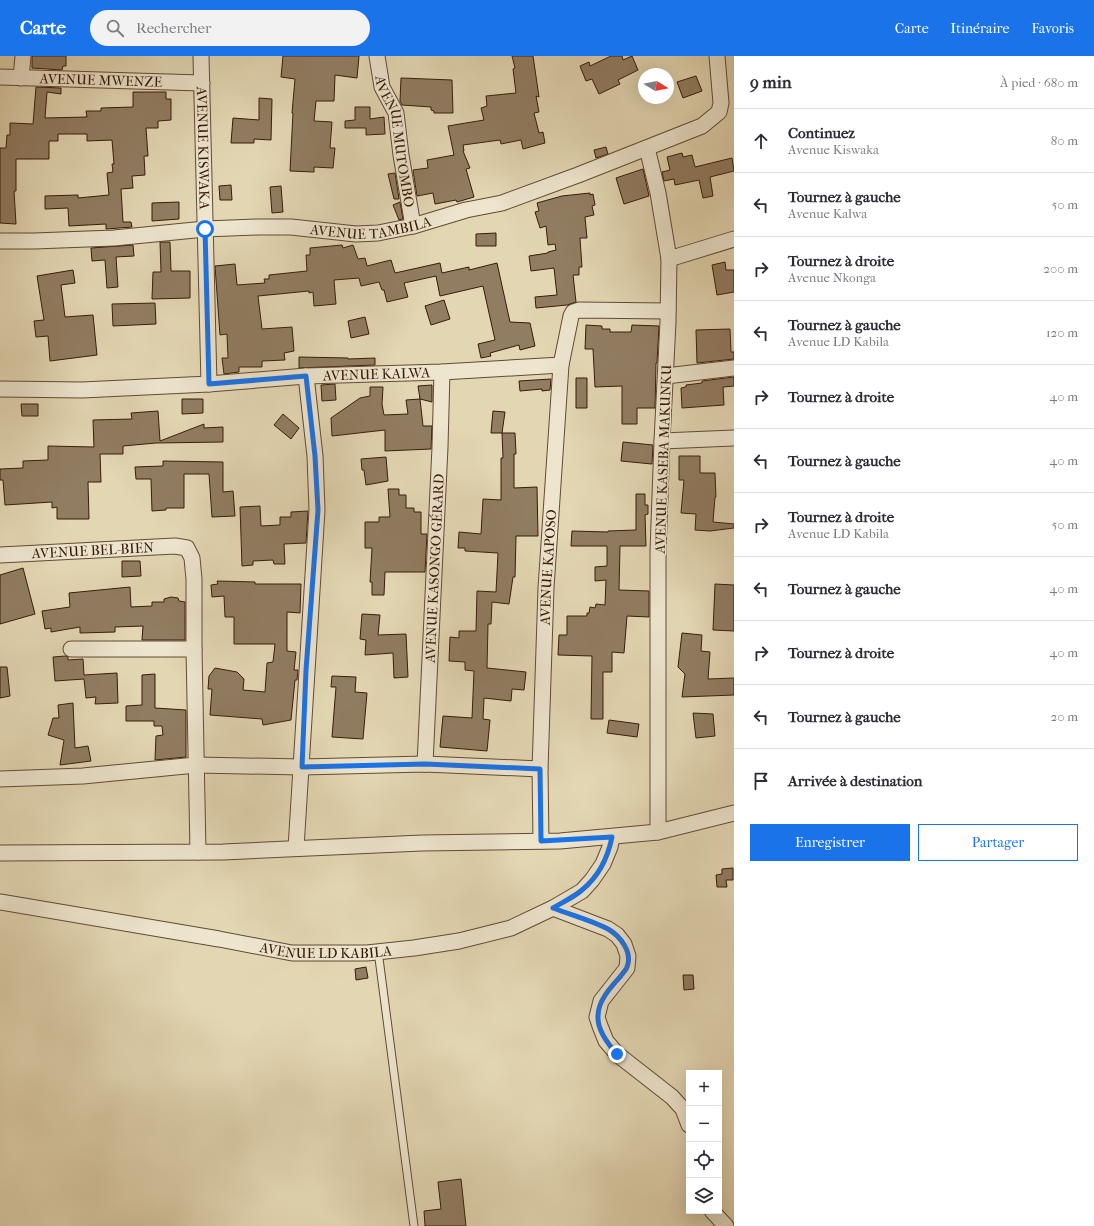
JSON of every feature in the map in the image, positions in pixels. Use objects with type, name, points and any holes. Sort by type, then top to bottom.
[{"type":"street","points":[[21,78],[23,56]]},
{"type":"street","name":"AVENUE KISWAKA","points":[[201,56],[209,384]]},
{"type":"street","name":"AVENUE MUTOMBO","points":[[377,56],[382,87],[396,114],[401,155],[413,226]]},
{"type":"street","name":"AVENUE TAMBILA","points":[[0,241],[114,238],[205,229],[258,227],[290,227],[356,234],[378,233],[413,226],[466,210],[502,202],[702,126],[719,112],[721,103],[717,56]]},
{"type":"street","name":"AVENUE MWENZE","points":[[0,77],[202,83]]},
{"type":"street","name":"AVENUE KASEBA MAKUNKU","points":[[647,148],[658,193],[669,259],[666,376],[658,551],[658,832]]},
{"type":"street","points":[[669,259],[734,239]]},
{"type":"street","name":"AVENUE KAPOSO","points":[[541,841],[540,769],[546,588],[561,365],[571,316],[573,312],[578,310],[668,310]]},
{"type":"street","name":"AVENUE KALWA","points":[[0,389],[82,390],[209,384],[306,376],[442,372],[561,365]]},
{"type":"street","points":[[666,376],[734,368]]},
{"type":"street","name":"AVENUE KASONGO GÉRARD","points":[[425,764],[440,447],[442,372]]},
{"type":"street","points":[[296,848],[302,767],[306,670],[318,510],[315,456],[306,376]]},
{"type":"street","points":[[662,441],[734,438]]},
{"type":"street","name":"AVENUE BEL-BIEN","points":[[0,555],[163,546],[187,548],[192,558],[194,579],[194,649]]},
{"type":"street","points":[[71,649],[194,649],[198,852]]},
{"type":"street","points":[[0,779],[83,776],[196,765],[302,767],[425,764],[540,769]]},
{"type":"street","points":[[0,853],[223,852],[422,843],[541,841],[612,837],[658,832],[734,813]]},
{"type":"street","name":"AVENUE LD KABILA","points":[[0,902],[219,939],[292,953],[378,952],[458,941],[511,928],[553,908],[582,891],[592,880],[603,864],[610,847],[612,837]]},
{"type":"street","points":[[553,908],[608,930],[617,936],[624,944],[628,956],[627,968],[601,1002],[598,1016],[600,1026],[606,1041],[617,1054],[672,1096],[683,1109],[686,1117]]},
{"type":"street","points":[[715,1214],[726,1226]]},
{"type":"lane","points":[[378,952],[414,1226]]},
{"type":"building","points":[[32,56],[66,56],[66,66],[63,66],[62,70],[32,68]]},
{"type":"building","points":[[283,56],[359,56],[357,78],[335,75],[334,101],[316,101],[314,121],[332,122],[330,148],[335,148],[333,168],[314,167],[314,172],[290,171],[295,79],[281,77]]},
{"type":"building","points":[[512,56],[533,56],[539,97],[536,96],[539,112],[534,113],[539,133],[543,132],[545,143],[523,149],[521,140],[501,144],[500,140],[463,145],[463,151],[470,168],[466,169],[474,197],[457,202],[456,200],[435,204],[433,193],[417,196],[413,170],[428,168],[427,160],[454,155],[448,126],[484,120],[481,108],[487,106],[486,96],[516,93],[513,69],[515,68]]},
{"type":"building","points":[[611,56],[622,56],[623,60],[632,56],[638,70],[618,80],[620,84],[599,94],[592,79],[586,81],[580,66],[589,62],[590,66]]},
{"type":"building","points":[[696,76],[702,91],[683,98],[677,82]]},
{"type":"building","points":[[401,78],[452,80],[453,113],[434,113],[434,111],[431,110],[431,107],[402,105],[400,101]]},
{"type":"building","points":[[36,87],[61,88],[61,94],[47,92],[45,118],[87,117],[86,111],[101,111],[101,108],[133,107],[133,92],[166,92],[166,99],[171,99],[171,120],[158,121],[158,128],[146,128],[148,156],[144,156],[145,175],[132,176],[133,188],[121,189],[123,222],[131,222],[132,227],[106,229],[106,224],[69,226],[68,208],[45,209],[45,196],[78,195],[78,198],[109,195],[107,173],[113,172],[112,164],[114,164],[112,140],[87,141],[87,134],[58,134],[58,141],[49,141],[49,159],[16,159],[16,191],[14,191],[16,224],[0,223],[0,148],[6,148],[7,135],[10,135],[10,123],[33,124]]},
{"type":"building","points":[[259,98],[272,99],[271,140],[254,139],[254,143],[231,143],[233,118],[259,120]]},
{"type":"building","points":[[355,107],[370,107],[370,119],[384,117],[385,134],[366,135],[366,128],[345,128],[345,121],[355,120]]},
{"type":"building","points":[[606,147],[608,154],[596,158],[594,150]]},
{"type":"building","points":[[682,153],[683,157],[692,155],[695,167],[732,158],[734,171],[710,177],[713,196],[703,198],[699,180],[675,185],[674,179],[664,181],[662,172],[670,170],[667,157]]},
{"type":"building","points":[[643,169],[649,196],[624,204],[616,178]]},
{"type":"building","points":[[395,173],[399,199],[394,199],[388,174]]},
{"type":"building","points":[[231,185],[232,200],[220,200],[219,186]]},
{"type":"building","points":[[281,186],[283,212],[272,213],[270,187]]},
{"type":"building","points":[[590,193],[590,195],[593,194],[595,205],[592,206],[594,215],[585,217],[587,238],[580,238],[582,267],[579,267],[579,275],[573,275],[576,302],[567,305],[536,308],[535,297],[557,295],[554,268],[531,271],[529,256],[556,250],[555,244],[548,245],[546,226],[540,228],[535,212],[539,211],[537,203],[562,196]]},
{"type":"building","points":[[179,202],[179,219],[152,221],[152,203]]},
{"type":"building","points":[[400,202],[403,219],[399,220],[393,205]]},
{"type":"building","points":[[496,233],[496,246],[476,246],[476,234]]},
{"type":"building","points":[[160,242],[170,242],[171,271],[190,271],[190,298],[152,299],[153,272],[161,272]]},
{"type":"building","points":[[133,245],[134,256],[116,257],[118,287],[107,288],[105,260],[92,261],[91,248]]},
{"type":"building","points":[[342,245],[343,248],[353,245],[358,259],[365,258],[367,266],[391,260],[395,273],[440,263],[442,273],[469,267],[469,270],[497,263],[510,322],[530,323],[535,346],[520,350],[519,345],[490,353],[491,356],[481,358],[478,344],[495,340],[483,286],[440,296],[436,276],[404,283],[408,297],[387,302],[384,290],[382,290],[379,282],[361,286],[359,278],[334,280],[336,304],[314,306],[313,292],[309,293],[309,291],[258,296],[262,329],[292,327],[294,351],[284,353],[285,360],[262,361],[262,367],[239,367],[239,372],[224,374],[222,358],[228,358],[227,334],[220,335],[215,266],[235,264],[237,285],[265,283],[264,279],[269,279],[269,275],[307,271],[306,255],[310,255],[310,248]]},
{"type":"building","points":[[725,262],[726,270],[734,270],[734,292],[717,295],[712,265]]},
{"type":"building","points":[[73,270],[75,283],[61,285],[65,317],[93,315],[97,355],[50,361],[48,336],[36,337],[34,321],[44,320],[37,276]]},
{"type":"building","points":[[444,300],[450,319],[431,325],[425,306]]},
{"type":"building","points":[[155,303],[156,324],[113,326],[112,304]]},
{"type":"building","points":[[365,317],[369,334],[351,338],[348,321]]},
{"type":"building","points":[[586,325],[602,326],[602,329],[610,329],[610,332],[631,332],[632,325],[659,326],[655,408],[637,408],[637,424],[622,424],[622,386],[595,387],[593,349],[585,349]]},
{"type":"building","points":[[730,329],[731,352],[734,352],[734,359],[697,363],[696,330]]},
{"type":"building","points":[[299,357],[348,359],[375,358],[375,365],[299,368]]},
{"type":"building","points":[[734,377],[734,386],[723,387],[724,405],[682,408],[681,388],[686,387],[686,385],[702,383],[702,381]]},
{"type":"building","points":[[576,378],[587,378],[587,408],[576,408]]},
{"type":"building","points":[[551,379],[550,390],[542,391],[542,389],[520,391],[519,381]]},
{"type":"building","points":[[335,384],[336,400],[322,401],[321,385]]},
{"type":"building","points":[[432,385],[432,402],[420,399],[418,386]]},
{"type":"building","points":[[370,387],[383,387],[382,404],[384,415],[408,414],[406,400],[420,399],[423,426],[432,426],[431,449],[385,451],[385,430],[332,436],[331,418],[360,398],[370,396]]},
{"type":"building","points":[[182,399],[203,399],[203,413],[182,414]]},
{"type":"building","points":[[21,404],[38,404],[38,416],[22,416]]},
{"type":"building","points":[[158,411],[160,441],[204,424],[204,428],[223,427],[223,442],[156,443],[123,446],[123,454],[100,454],[101,482],[88,482],[89,519],[57,519],[57,507],[52,508],[52,502],[5,505],[3,480],[0,480],[0,469],[23,468],[23,461],[48,460],[48,446],[94,447],[93,420],[132,419],[131,413]]},
{"type":"building","points":[[493,411],[505,412],[502,433],[491,433]]},
{"type":"building","points":[[283,414],[299,428],[291,439],[274,425]]},
{"type":"building","points":[[502,433],[515,433],[516,454],[514,454],[514,488],[537,487],[538,536],[516,536],[515,577],[513,577],[509,604],[492,602],[491,624],[488,624],[487,668],[526,672],[524,690],[512,689],[511,701],[484,698],[483,719],[490,720],[487,751],[440,747],[443,716],[472,718],[474,671],[465,670],[465,662],[449,661],[450,637],[459,638],[459,631],[476,631],[477,591],[496,592],[498,553],[465,551],[465,548],[458,548],[459,532],[481,534],[483,499],[501,500],[501,458],[503,458]]},
{"type":"building","points":[[623,442],[653,445],[652,464],[621,461]]},
{"type":"building","points":[[679,456],[700,456],[700,473],[715,473],[716,497],[713,522],[734,524],[734,528],[710,531],[695,530],[696,514],[681,513],[684,480],[679,480]]},
{"type":"building","points":[[386,457],[388,481],[366,485],[361,459]]},
{"type":"building","points":[[163,461],[223,462],[223,492],[233,491],[235,516],[212,517],[209,474],[184,474],[184,508],[166,508],[166,510],[152,511],[151,479],[136,479],[135,467],[163,466]]},
{"type":"building","points":[[388,489],[399,489],[399,495],[406,495],[406,508],[414,508],[414,512],[421,512],[421,534],[427,534],[425,572],[385,572],[384,595],[372,595],[372,582],[370,582],[372,548],[365,548],[365,522],[379,522],[379,517],[390,517]]},
{"type":"building","points":[[636,494],[645,494],[645,505],[648,505],[648,514],[645,515],[646,546],[620,546],[619,590],[649,591],[649,617],[627,616],[624,653],[612,652],[612,672],[603,672],[603,719],[591,719],[592,656],[558,655],[559,635],[567,635],[567,616],[587,616],[590,607],[595,608],[596,604],[605,605],[606,580],[595,581],[595,567],[607,566],[607,546],[571,546],[572,531],[608,532],[636,530]]},
{"type":"building","points":[[260,506],[261,526],[280,525],[280,517],[291,517],[291,512],[308,511],[306,543],[284,544],[285,564],[274,564],[273,560],[253,561],[253,565],[242,566],[240,507]]},
{"type":"building","points":[[122,561],[140,561],[141,576],[122,577]]},
{"type":"building","points":[[23,568],[35,614],[0,624],[0,575]]},
{"type":"building","points":[[217,581],[255,582],[255,584],[301,584],[300,613],[287,612],[287,651],[296,652],[294,670],[298,670],[297,680],[295,680],[291,720],[263,725],[262,719],[210,715],[212,689],[208,689],[209,676],[215,668],[237,672],[244,679],[243,690],[265,692],[267,663],[273,662],[275,644],[234,644],[234,617],[225,617],[224,596],[212,597],[211,585],[218,584]]},
{"type":"building","points":[[715,584],[734,585],[734,631],[713,630]]},
{"type":"building","points":[[130,587],[131,607],[152,606],[152,602],[164,602],[164,599],[171,597],[178,598],[179,601],[185,602],[185,640],[142,640],[143,626],[115,627],[115,632],[80,633],[80,627],[51,632],[51,628],[45,629],[42,611],[70,607],[69,593]]},
{"type":"building","points":[[362,614],[380,615],[378,635],[406,634],[408,677],[394,678],[393,653],[365,655],[366,640],[360,639]]},
{"type":"building","points":[[682,633],[702,635],[701,651],[710,652],[708,679],[734,678],[734,695],[682,697],[685,674],[678,667]]},
{"type":"building","points":[[53,657],[68,657],[68,660],[83,659],[84,675],[117,673],[118,703],[95,704],[96,697],[86,698],[84,679],[55,681]]},
{"type":"building","points":[[0,667],[7,667],[10,696],[0,698]]},
{"type":"building","points":[[155,674],[155,708],[186,710],[186,757],[155,760],[156,736],[163,735],[162,726],[154,726],[154,721],[126,721],[126,706],[142,705],[142,675]]},
{"type":"building","points":[[332,676],[356,677],[355,692],[367,693],[363,739],[332,737],[336,687],[331,687]]},
{"type":"building","points":[[73,703],[75,748],[88,746],[91,761],[60,765],[64,740],[48,735],[53,718],[59,718],[58,705]]},
{"type":"building","points":[[693,713],[713,714],[715,736],[696,738]]},
{"type":"building","points":[[609,720],[639,724],[637,737],[607,733]]},
{"type":"building","points":[[733,868],[733,880],[726,880],[727,887],[717,887],[716,875],[722,874],[722,869]]},
{"type":"building","points":[[366,967],[368,978],[356,980],[355,969]]},
{"type":"building","points":[[683,975],[693,975],[694,989],[684,990]]},
{"type":"building","points":[[461,1179],[466,1226],[425,1226],[424,1211],[441,1209],[438,1182]]},
{"type":"route","points":[[205,229],[209,384],[306,376],[315,456],[318,510],[306,670],[302,767],[425,764],[540,769],[541,841],[612,837],[610,847],[603,864],[592,880],[582,891],[553,908],[608,930],[617,936],[624,944],[628,956],[627,968],[614,983],[601,1002],[598,1016],[606,1041],[617,1054]]}]
